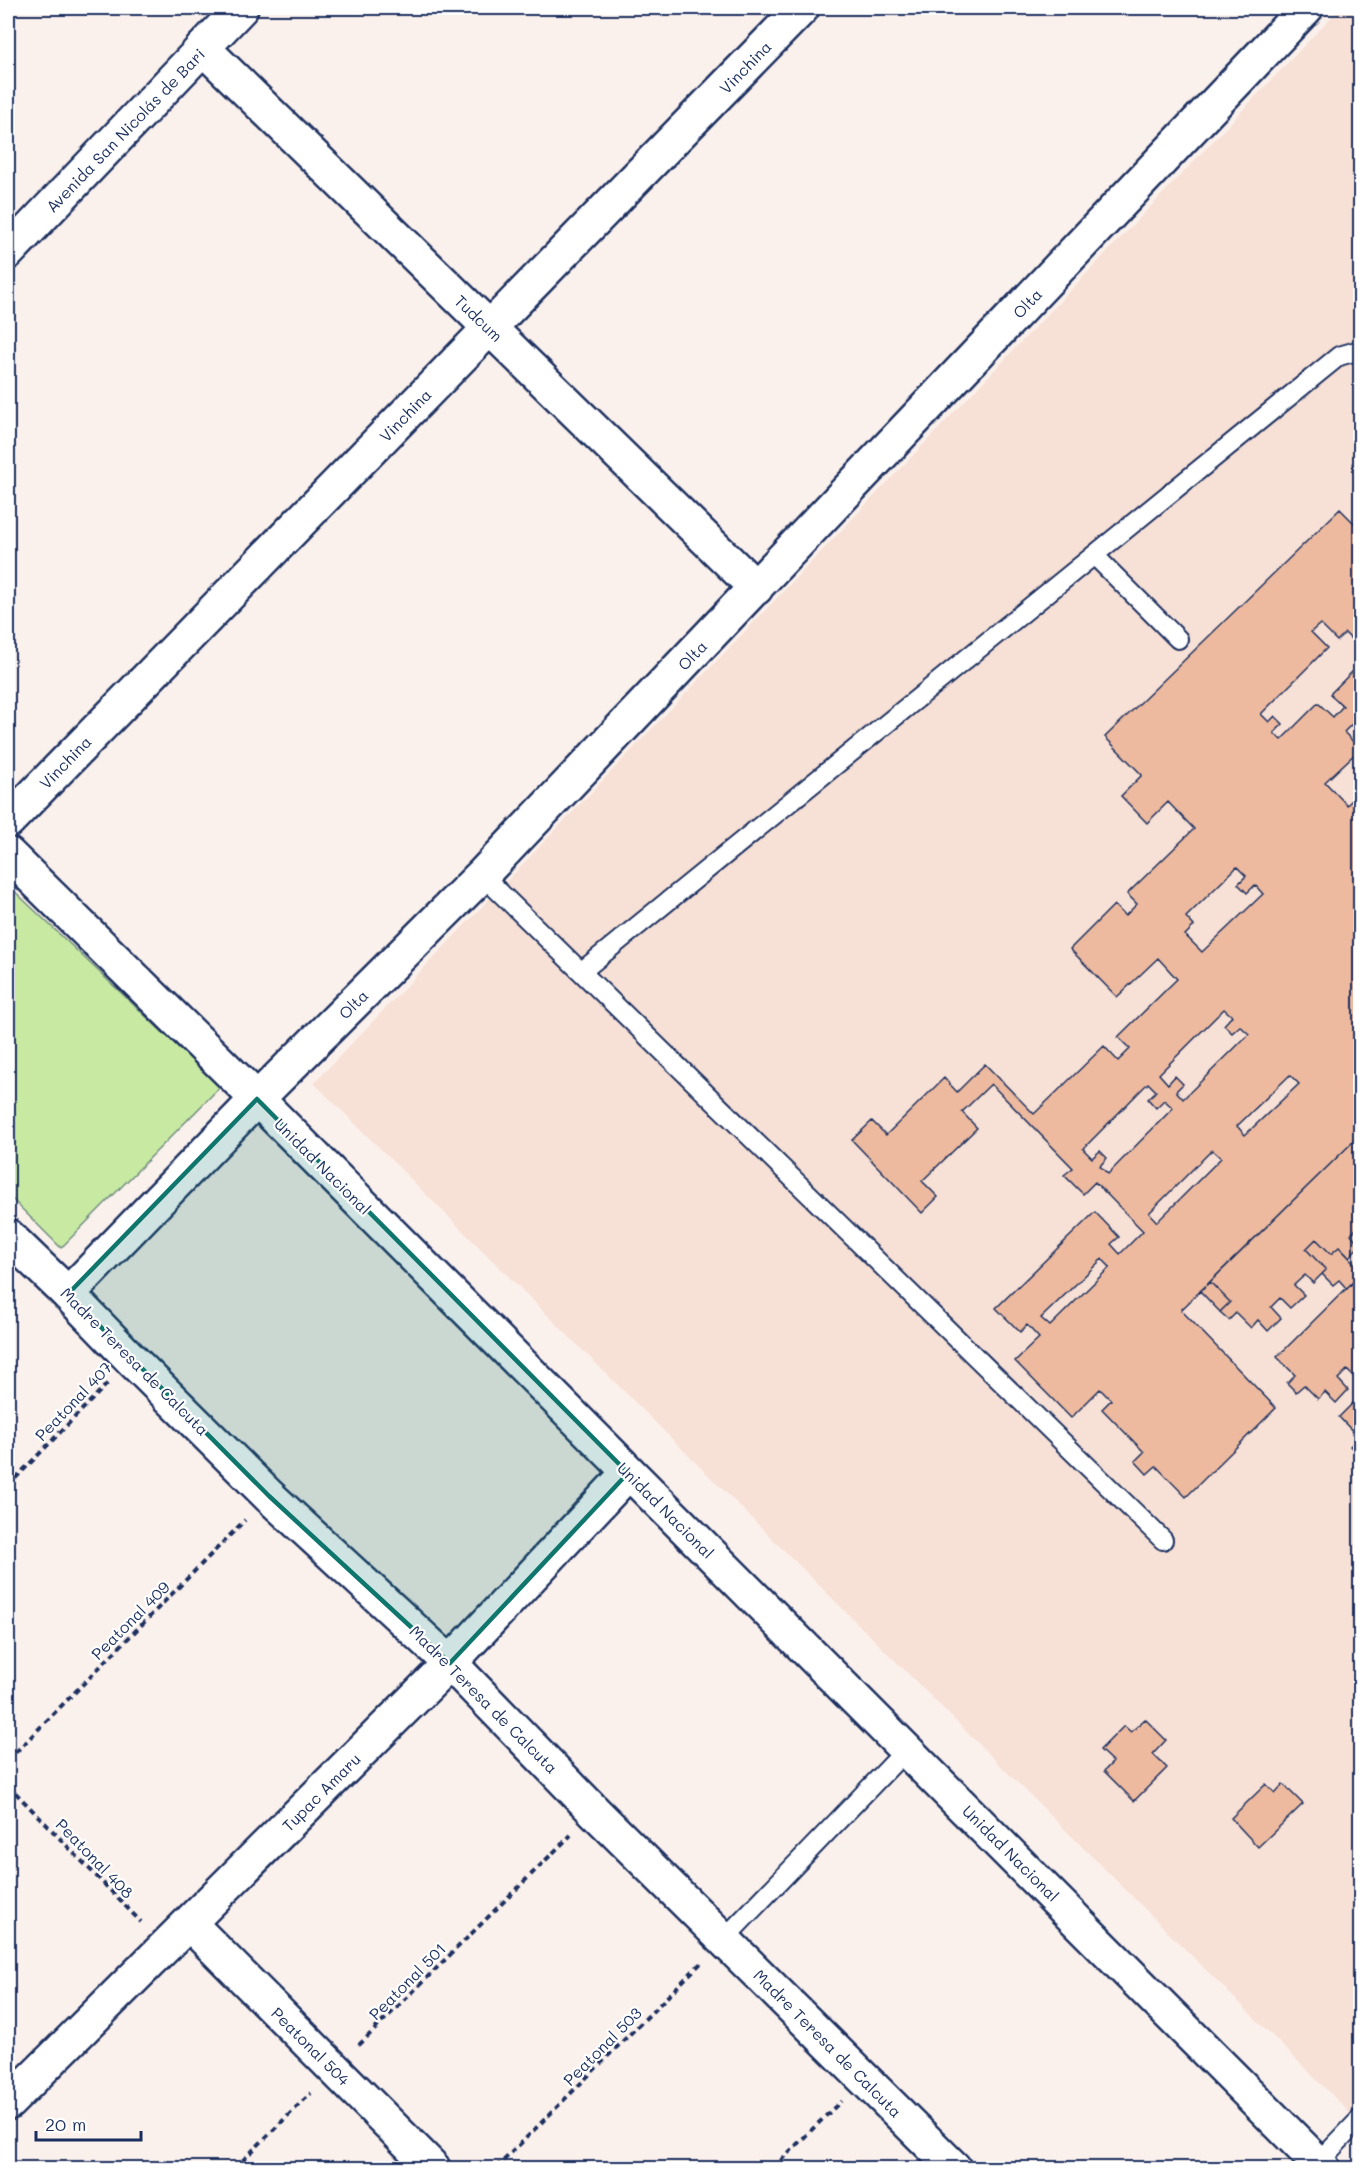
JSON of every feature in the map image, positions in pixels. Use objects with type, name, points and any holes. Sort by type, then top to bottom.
[{"type":"street","name":"Avenida San Nicolás de Bari","points":[[8,252],[241,8]]},
{"type":"street","name":"Vinchina","points":[[8,821],[802,8]]},
{"type":"street","name":"Olta","points":[[68,1294],[257,1099],[482,875],[1306,8]]},
{"type":"street","name":"Tudcum","points":[[203,48],[756,588]]},
{"type":"street","name":"Unidad Nacional","points":[[8,854],[257,1099],[1321,2166]]},
{"type":"street","name":"Madre Teresa de Calcuta","points":[[8,1236],[269,1496],[450,1663],[595,1812],[954,2169]]},
{"type":"street","name":"Tupac Amaru","points":[[8,2103],[450,1663],[628,1473]]},
{"type":"street","name":"Peatonal 504","points":[[189,1923],[433,2169]]},
{"type":"lane","points":[[582,971],[1339,356],[1360,350]]},
{"type":"lane","points":[[1094,555],[1178,639]]},
{"type":"lane","points":[[482,875],[1163,1540]]},
{"type":"lane","points":[[724,1940],[907,1749]]},
{"type":"lane","points":[[1321,2166],[1360,2119]]},
{"type":"path","name":"Peatonal 407","points":[[8,1486],[131,1359]]},
{"type":"path","name":"Peatonal 409","points":[[8,1760],[269,1496]]},
{"type":"path","name":"Peatonal 408","points":[[8,1785],[165,1947]]},
{"type":"path","name":"Peatonal 501","points":[[235,2169],[595,1812]]},
{"type":"path","name":"Peatonal 503","points":[[496,2169],[724,1940]]},
{"type":"path","points":[[773,2169],[864,2078]]},
{"type":"highlighted area","points":[[257,1099],[628,1473],[450,1663],[269,1496],[68,1294]]},
{"type":"shaded area","points":[[1340,8],[1360,8],[1360,2123],[314,1083]]},
{"type":"green space","points":[[8,885],[220,1087],[61,1248],[8,1195]]},
{"type":"building","points":[[1340,509],[1360,527],[1360,622],[1356,626],[1360,634],[1353,641],[1345,633],[1337,641],[1320,624],[1311,632],[1327,648],[1261,714],[1269,722],[1275,716],[1283,724],[1274,733],[1281,740],[1318,703],[1333,717],[1343,706],[1330,694],[1360,664],[1360,724],[1356,720],[1344,732],[1360,749],[1325,782],[1347,805],[1360,792],[1360,1135],[1181,1310],[1276,1408],[1186,1497],[1156,1466],[1147,1474],[1135,1461],[1144,1452],[1102,1409],[1111,1400],[1100,1389],[1071,1418],[1015,1361],[1039,1338],[1027,1325],[1020,1332],[996,1308],[1095,1212],[1119,1237],[1111,1244],[1120,1254],[1143,1231],[1095,1182],[1083,1194],[1064,1175],[1073,1168],[991,1084],[962,1112],[977,1128],[922,1181],[938,1197],[922,1213],[852,1140],[872,1121],[886,1135],[944,1078],[957,1092],[985,1064],[1034,1114],[1104,1046],[1118,1061],[1130,1049],[1118,1037],[1177,979],[1158,958],[1117,997],[1070,949],[1114,905],[1125,916],[1137,904],[1127,894],[1194,829],[1168,802],[1147,823],[1121,796],[1142,775],[1105,737]],"holes":[[[1237,867],[1246,876],[1238,884],[1247,893],[1255,885],[1263,894],[1202,952],[1185,935],[1194,926],[1186,917]],[[1224,1009],[1232,1016],[1224,1025],[1232,1033],[1240,1026],[1249,1034],[1183,1099],[1176,1091],[1183,1084],[1175,1076],[1168,1084],[1159,1074]],[[1290,1075],[1299,1084],[1245,1135],[1237,1126]],[[1148,1083],[1156,1091],[1148,1099],[1156,1108],[1164,1100],[1173,1108],[1108,1174],[1100,1166],[1107,1158],[1100,1151],[1092,1158],[1083,1149]],[[1212,1150],[1221,1158],[1157,1222],[1149,1213]],[[1102,1259],[1110,1267],[1050,1326],[1041,1318]]]},
{"type":"building","points":[[1360,1135],[1360,1225],[1351,1234],[1360,1245],[1349,1257],[1339,1247],[1331,1254],[1316,1239],[1306,1249],[1326,1270],[1313,1283],[1305,1275],[1294,1285],[1304,1295],[1290,1308],[1280,1298],[1271,1307],[1281,1318],[1268,1331],[1258,1320],[1251,1328],[1236,1313],[1229,1320],[1220,1312],[1230,1302],[1210,1282]]},
{"type":"building","points":[[1316,1239],[1331,1254],[1339,1247],[1360,1269],[1360,1275],[1347,1289],[1339,1280],[1333,1285],[1322,1274],[1326,1270],[1306,1249]]},
{"type":"building","points":[[1360,1275],[1360,1376],[1357,1380],[1347,1370],[1338,1379],[1348,1390],[1336,1403],[1325,1392],[1318,1399],[1304,1385],[1296,1392],[1287,1383],[1295,1375],[1277,1357]]},
{"type":"building","points":[[1210,1282],[1230,1302],[1220,1312],[1200,1291]]},
{"type":"building","points":[[1360,1396],[1359,1455],[1350,1446],[1359,1438],[1339,1417]]},
{"type":"building","points":[[1145,1719],[1166,1740],[1153,1754],[1167,1768],[1134,1801],[1104,1771],[1113,1762],[1100,1750],[1124,1726],[1131,1732]]},
{"type":"building","points":[[1266,1784],[1275,1793],[1283,1784],[1303,1804],[1258,1847],[1231,1818]]}]
